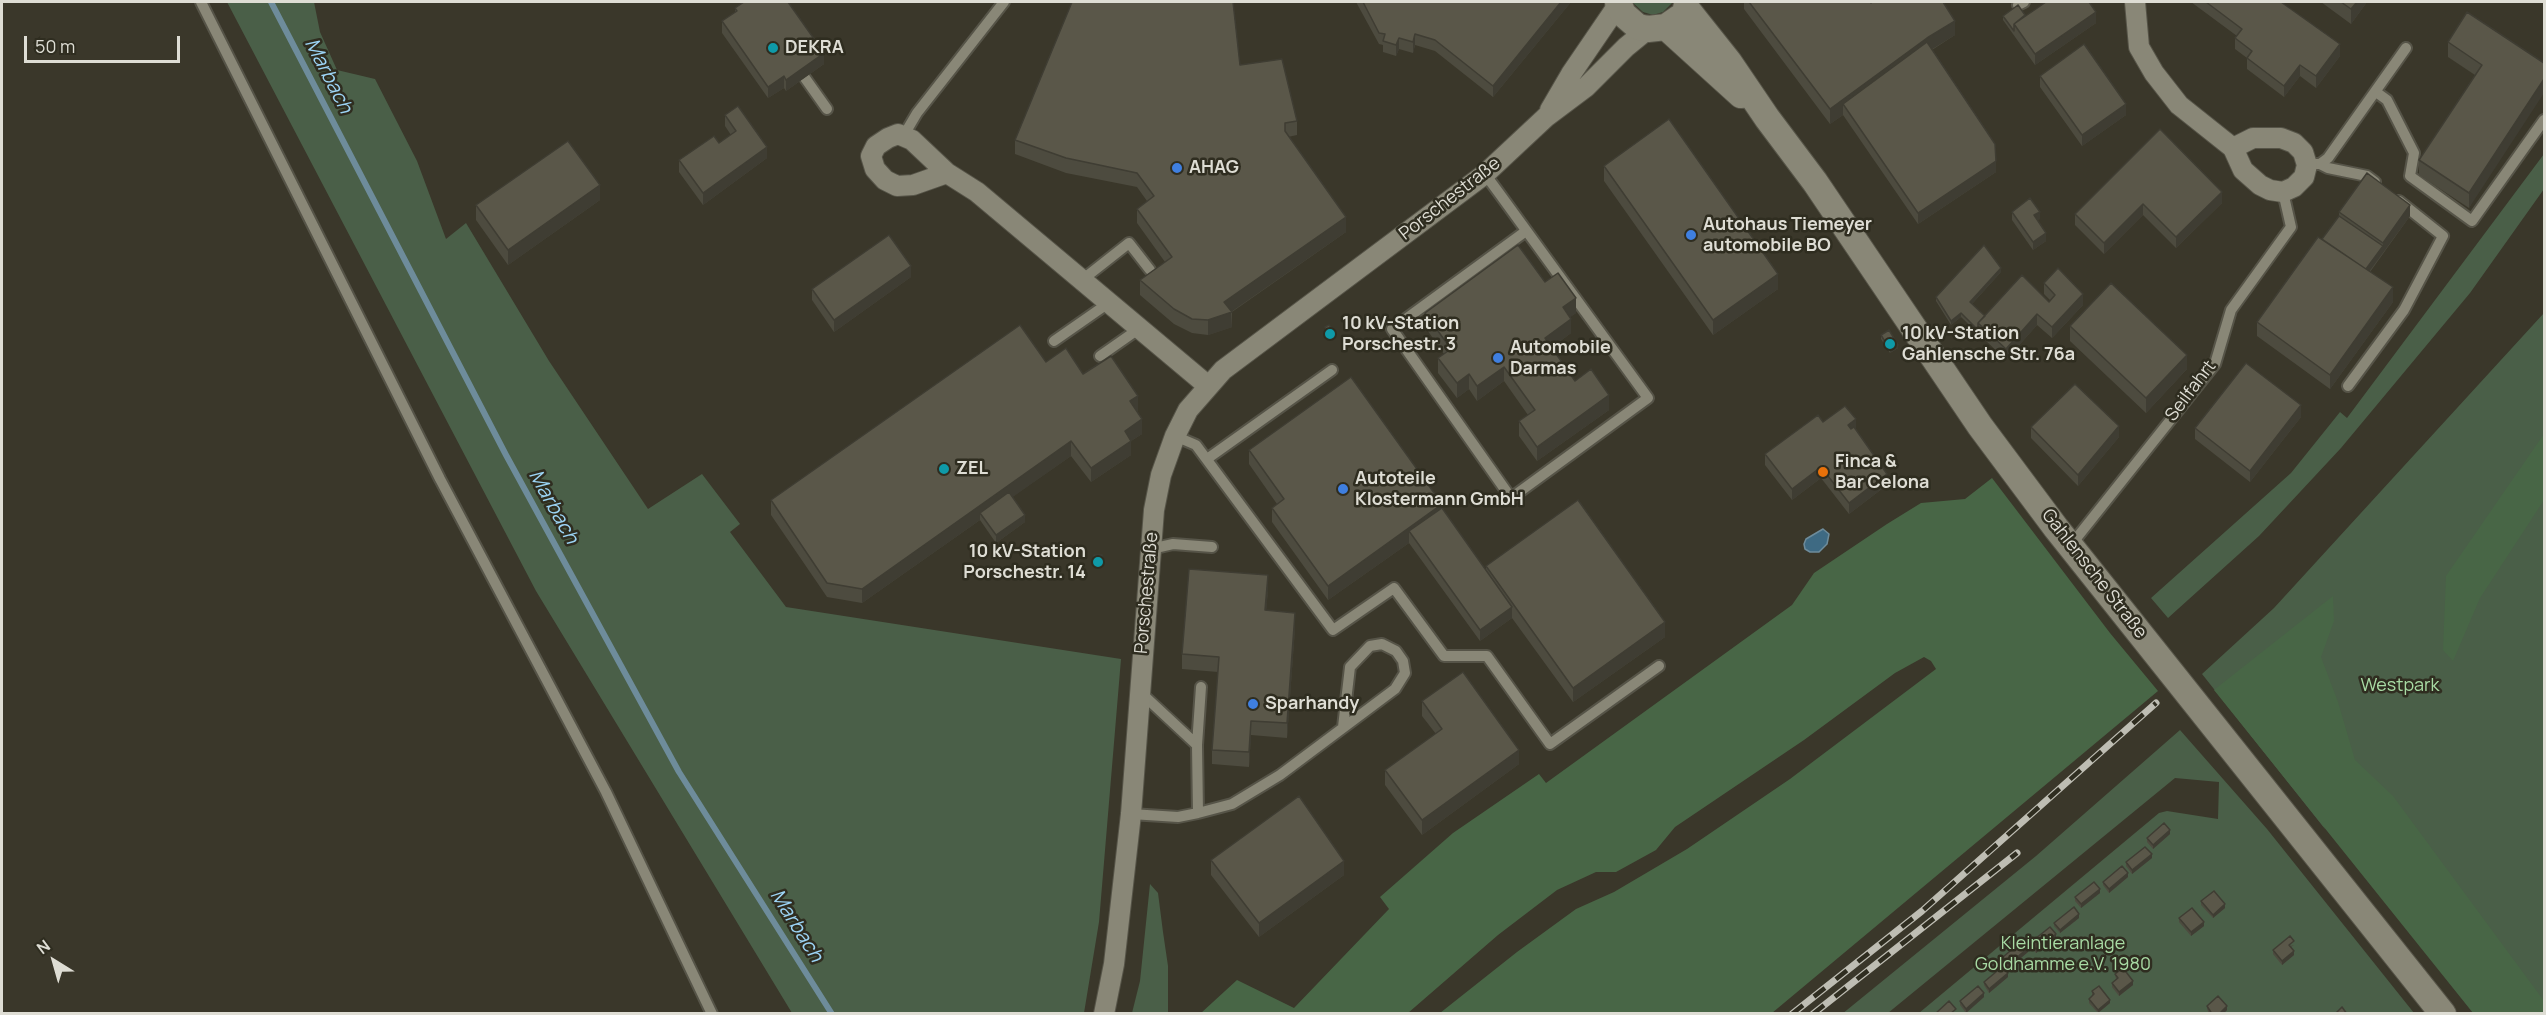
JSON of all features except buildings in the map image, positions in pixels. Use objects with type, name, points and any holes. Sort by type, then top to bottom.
[{"type":"street","points":[[2134,2],[2139,47],[2154,73],[2179,105],[2233,148],[2243,170],[2260,185],[2270,190],[2283,192],[2294,187],[2314,165],[2294,143],[2281,138],[2268,136],[2253,138],[2233,148]]},
{"type":"street","name":"Gahlensche Straße","points":[[1618,3],[1629,21],[1657,28],[1767,118]]},
{"type":"street","name":"Porschestraße","points":[[1546,117],[1570,74],[1618,3]]},
{"type":"street","name":"Gahlensche Straße","points":[[1657,28],[1677,19],[1687,5],[1815,182],[1980,426],[2071,545],[2443,1014]]},
{"type":"street","name":"Porschestraße","points":[[1104,1014],[1113,964],[1131,814],[1154,510],[1175,436],[1188,410],[1208,385],[1241,354],[1485,174],[1546,117],[1586,87],[1626,46],[1657,28]]},
{"type":"street","points":[[947,173],[912,186],[897,186],[885,180],[875,169],[871,156],[876,146],[888,138],[898,134],[904,135],[947,173],[976,192],[1208,385]]},
{"type":"lane","points":[[201,2],[440,479],[606,792],[712,1014]]},
{"type":"lane","points":[[904,135],[917,113],[1004,2]]},
{"type":"lane","points":[[2314,165],[2328,158],[2406,48]]},
{"type":"lane","points":[[805,78],[826,109]]},
{"type":"lane","points":[[2376,92],[2387,100],[2414,153],[2410,176],[2472,221],[2544,120]]},
{"type":"lane","points":[[2314,165],[2367,176],[2443,236],[2404,310],[2348,386]]},
{"type":"lane","points":[[1485,174],[1648,398],[1511,498],[1392,329],[1526,231]]},
{"type":"lane","name":"Seilfahrt","points":[[2071,545],[2215,364],[2231,310],[2291,227],[2283,192]]},
{"type":"lane","points":[[1082,280],[1129,243],[1150,270]]},
{"type":"lane","points":[[1054,341],[1110,302]]},
{"type":"lane","points":[[1100,356],[1140,328]]},
{"type":"lane","points":[[1207,459],[1332,370]]},
{"type":"lane","points":[[1175,436],[1196,445],[1333,630],[1395,588],[1444,656],[1487,656],[1550,744],[1659,666]]},
{"type":"lane","points":[[1151,549],[1173,544],[1212,547]]},
{"type":"lane","points":[[1131,814],[1178,817],[1198,813],[1233,804],[1280,776],[1395,689],[1405,673],[1403,661],[1396,651],[1382,644],[1370,646],[1350,667],[1346,685],[1344,727]]},
{"type":"lane","points":[[1198,813],[1197,745],[1201,687]]},
{"type":"lane","points":[[1139,691],[1197,745]]},
{"type":"green space","points":[[227,2],[314,2],[320,32],[337,70],[375,79],[417,161],[446,239],[466,223],[549,361],[648,509],[702,474],[740,524],[730,532],[786,607],[1121,659],[1099,922],[1084,1013],[792,1013],[536,591]]},
{"type":"green space","points":[[1632,2],[1673,2],[1663,12],[1653,15],[1643,12]]},
{"type":"green space","points":[[2544,154],[2544,189],[2470,293],[2341,448],[2259,536],[2168,618],[2151,598],[2291,473],[2340,412],[2347,418]]},
{"type":"green space","name":"Westpark","points":[[2544,313],[2544,1013],[2313,803],[2325,829],[2202,674],[2274,608]]},
{"type":"green space","points":[[2544,434],[2544,500],[2480,598],[2453,661],[2443,650],[2446,576]]},
{"type":"green space","points":[[1992,478],[2110,633],[2158,691],[1772,1013],[1440,1013],[1576,909],[1614,892],[1687,849],[1790,779],[1936,669],[1931,661],[1924,657],[1895,673],[1804,740],[1675,827],[1656,850],[1616,872],[1596,872],[1557,890],[1498,935],[1408,1013],[1201,1013],[1237,980],[1294,1008],[1389,909],[1380,897],[1453,833],[1539,774],[1546,783],[1792,605],[1814,573],[1887,524],[1921,503],[1965,499]]},
{"type":"green space","points":[[2333,596],[2334,621],[2321,657],[2338,702],[2355,760],[2393,796],[2544,1001],[2544,1013],[2473,1013],[2214,690]]},
{"type":"green space","name":"Kleintieranlage Goldhamme e.V. 1980","points":[[2180,730],[2267,829],[2414,1013],[1919,1013],[2159,813],[2167,811],[2218,819],[2219,782],[2175,778],[1888,1013],[1842,1014],[2036,856]]},
{"type":"green space","points":[[1150,884],[1158,893],[1168,966],[1168,1013],[1132,1013],[1140,981]]},
{"type":"water","points":[[1823,529],[1829,534],[1827,544],[1819,552],[1810,552],[1805,549],[1806,539]]},
{"type":"waterway","name":"Marbach","points":[[271,2],[506,455],[679,772],[832,1014]]},
{"type":"railway","points":[[1792,1014],[1922,911],[2156,703]]},
{"type":"railway","points":[[1813,1014],[2017,853]]},
{"type":"place","name":"DEKRA","points":[[773,48]]},
{"type":"place","name":"AHAG","points":[[1177,168]]},
{"type":"place","name":"Autohaus Tiemeyer automobile BO","points":[[1691,235]]},
{"type":"place","name":"10 kV-Station Porschestr. 3","points":[[1330,334]]},
{"type":"place","name":"10 kV-Station Gahlensche Str. 76a","points":[[1890,344]]},
{"type":"place","name":"Automobile Darmas","points":[[1498,358]]},
{"type":"place","name":"ZEL","points":[[944,469]]},
{"type":"place","name":"Finca & Bar Celona","points":[[1823,472]]},
{"type":"place","name":"Autoteile Klostermann GmbH","points":[[1343,489]]},
{"type":"place","name":"10 kV-Station Porschestr. 14","points":[[1098,562]]},
{"type":"place","name":"Sparhandy","points":[[1253,704]]}]
